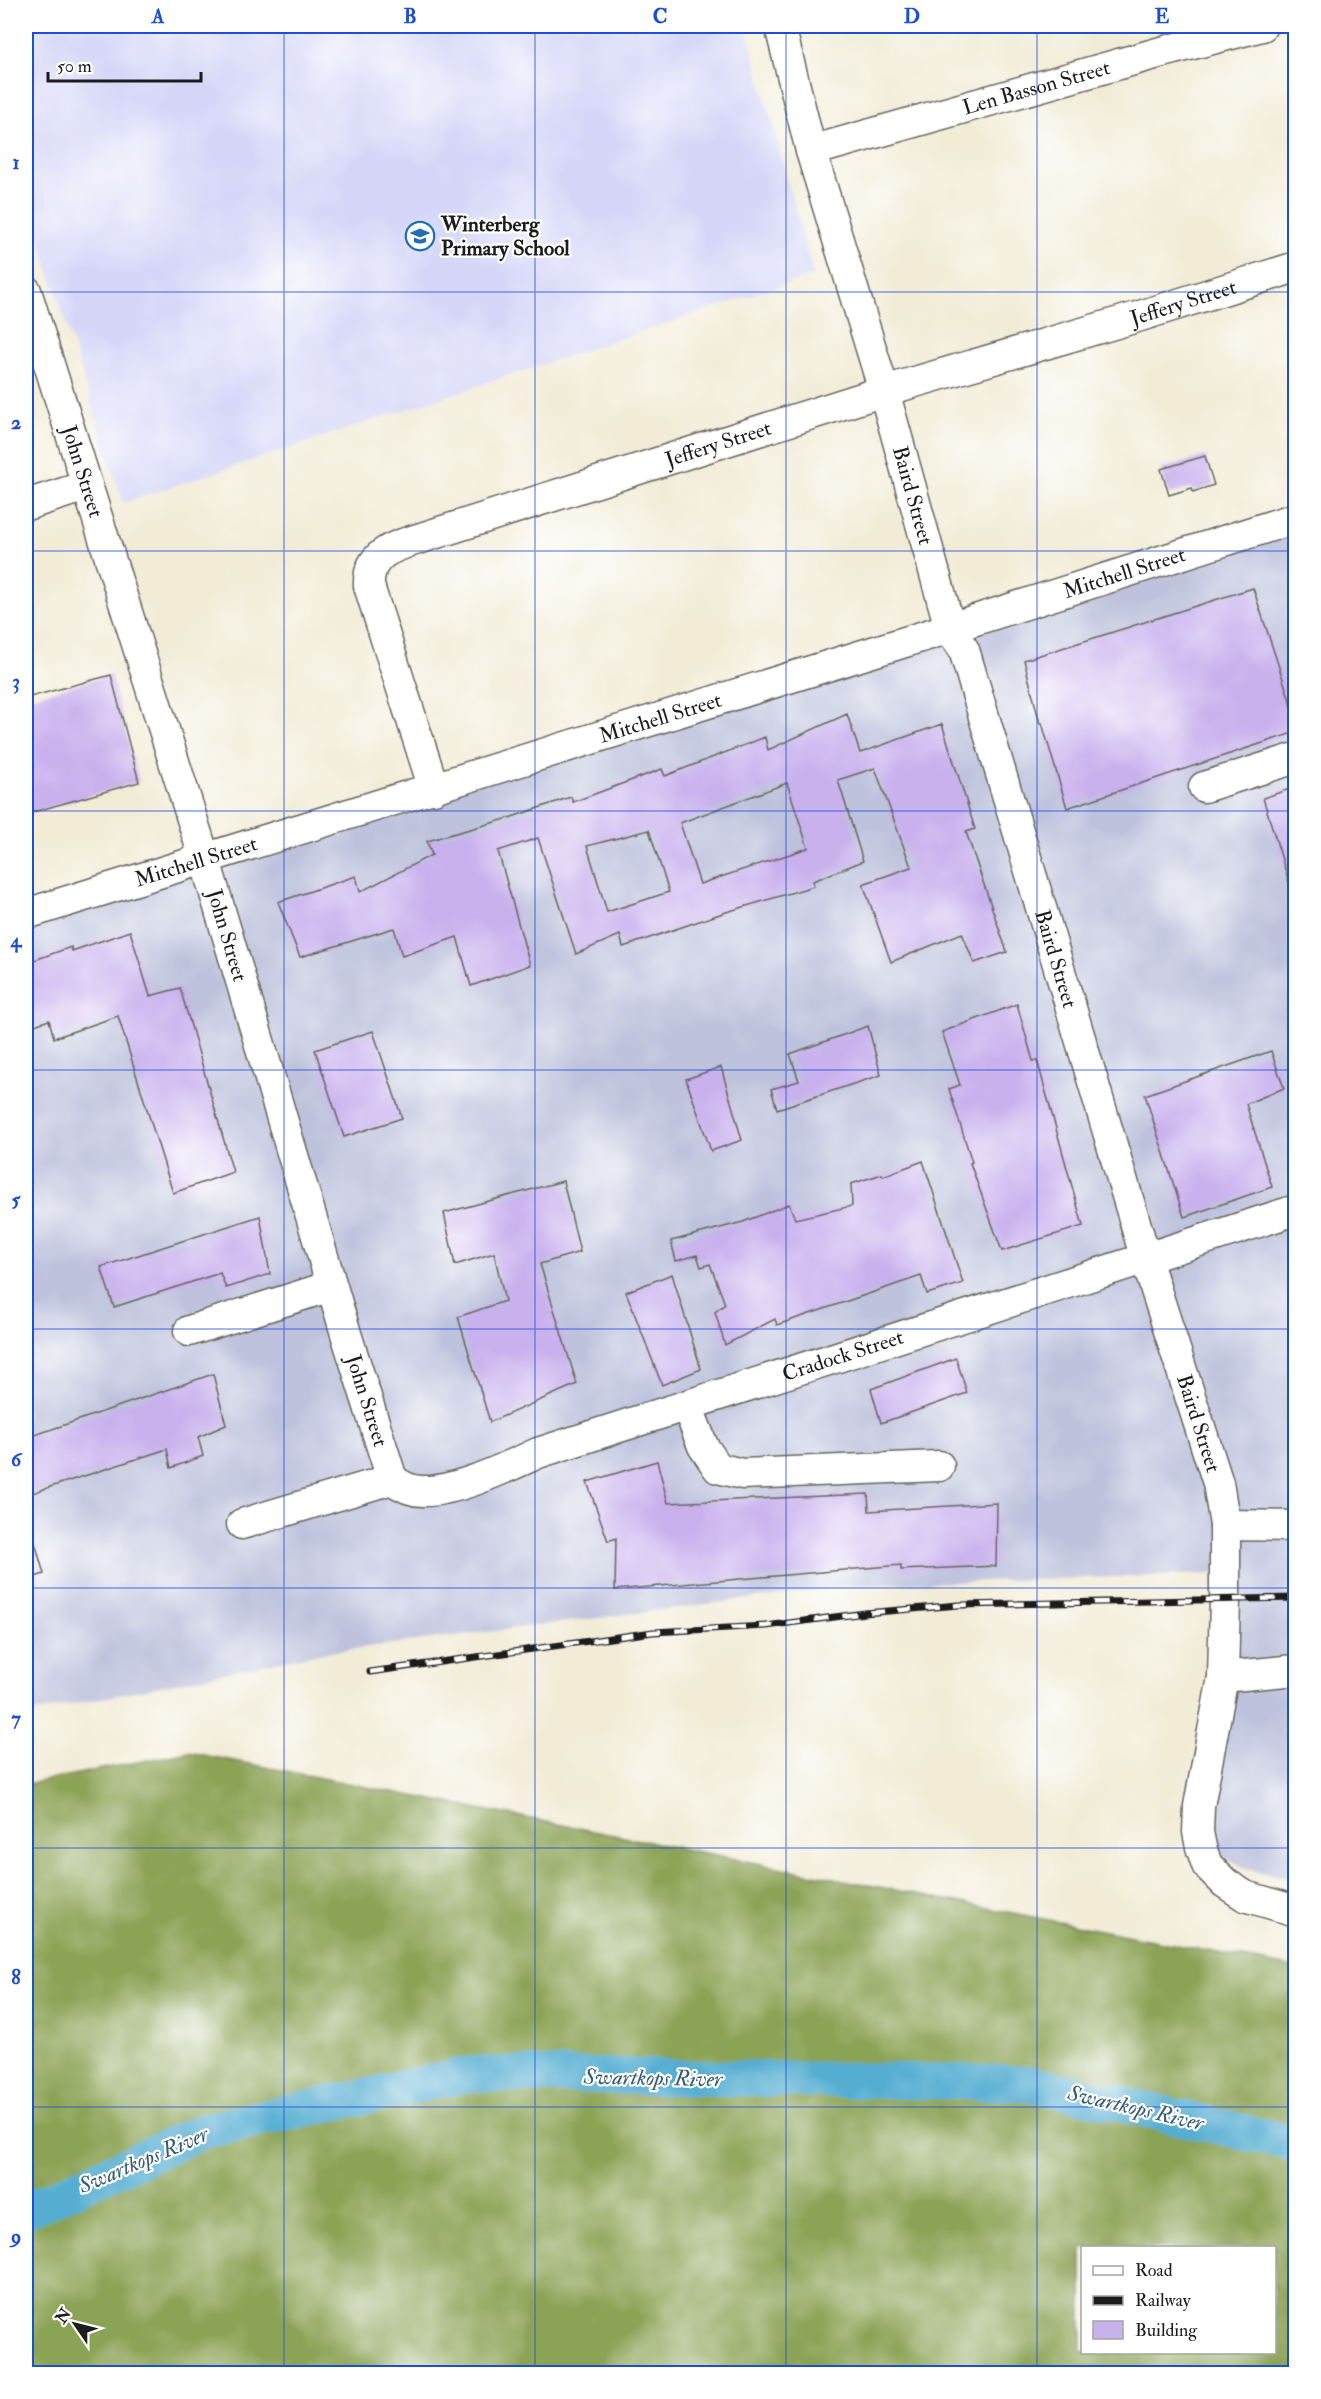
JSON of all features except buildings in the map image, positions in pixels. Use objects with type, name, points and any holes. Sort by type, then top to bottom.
[{"type":"street","name":"Baird Street","points":[[780,26],[811,151],[842,246],[950,628],[964,650],[1146,1259],[1218,1484],[1225,1525],[1223,1677],[1199,1806],[1200,1847],[1207,1865],[1236,1891],[1255,1900],[1296,1911]]},
{"type":"street","name":"Len Basson Street","points":[[811,151],[1158,53],[1263,26]]},
{"type":"street","name":"Jeffery Street","points":[[434,789],[369,586],[370,572],[381,554],[393,547],[884,391],[1137,318],[1296,267]]},
{"type":"street","name":"John Street","points":[[26,291],[205,860],[331,1286],[392,1479]]},
{"type":"street","points":[[26,505],[86,486]]},
{"type":"street","name":"Mitchell Street","points":[[26,914],[434,789],[1296,518]]},
{"type":"street","points":[[1204,787],[1296,758]]},
{"type":"street","name":"Cradock Street","points":[[392,1479],[402,1487],[434,1491],[479,1478],[538,1454],[1296,1210]]},
{"type":"street","points":[[189,1331],[331,1286]]},
{"type":"street","points":[[687,1406],[703,1446],[718,1468],[742,1474],[939,1466]]},
{"type":"street","points":[[242,1524],[392,1479]]},
{"type":"street","points":[[1225,1525],[1296,1526]]},
{"type":"street","points":[[1223,1677],[1296,1670]]},
{"type":"shaded area","name":"Winterberg Primary School","points":[[26,26],[746,26],[813,275],[123,503],[26,197]]},
{"type":"shaded area","points":[[1295,518],[1295,1879],[1250,1870],[1217,1854],[1213,1822],[1240,1615],[1243,1573],[859,1585],[320,1653],[26,1714],[26,928]]},
{"type":"green space","points":[[188,1752],[1295,1968],[1295,2373],[26,2373],[26,1784]]},
{"type":"waterway","name":"Swartkops River","points":[[26,2210],[203,2131],[470,2074],[1028,2083],[1296,2144]]},
{"type":"railway","points":[[370,1672],[653,1632],[766,1626],[865,1613],[959,1605],[1296,1598]]},
{"type":"place","name":"Winterberg Primary School","points":[[420,236]]}]
